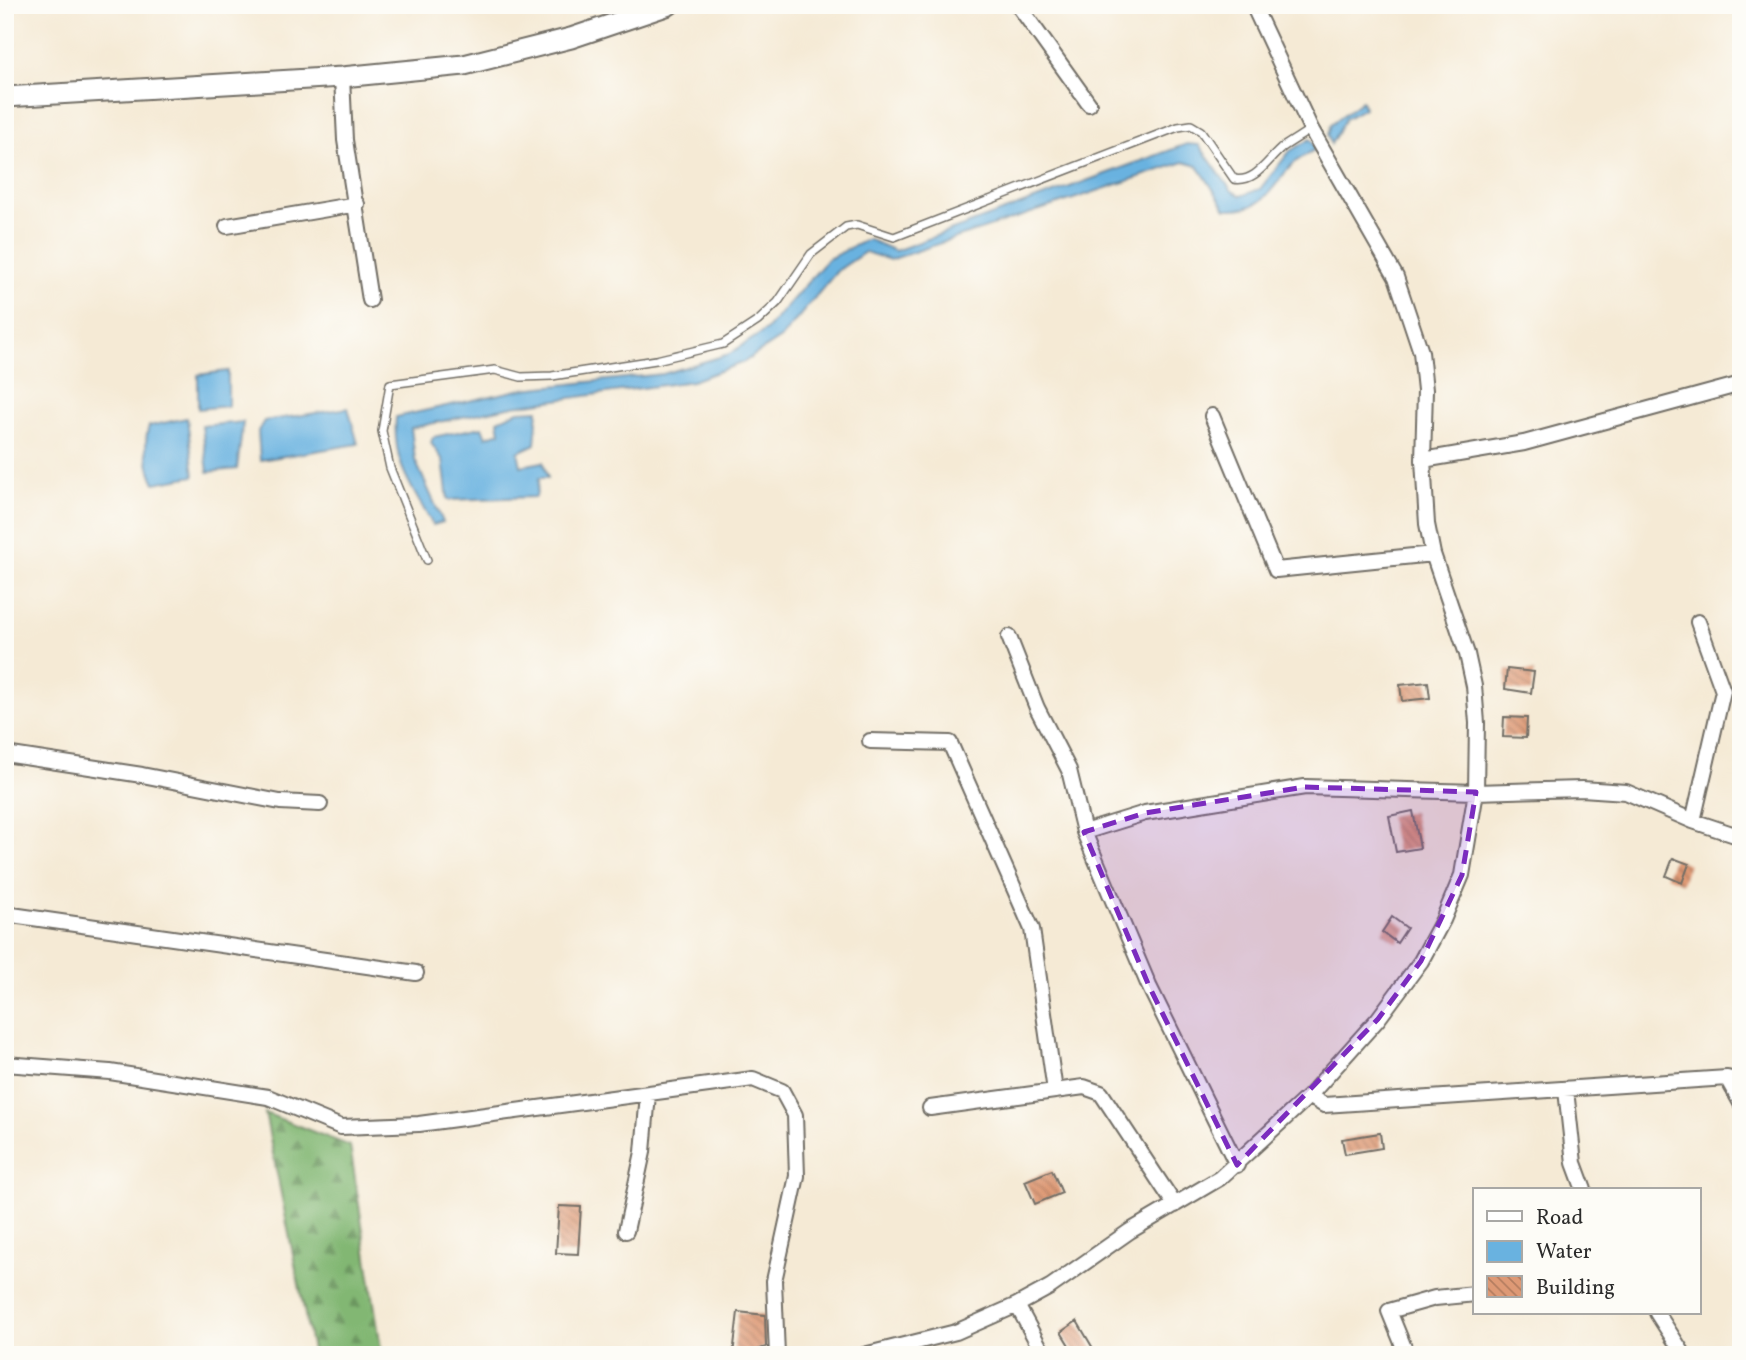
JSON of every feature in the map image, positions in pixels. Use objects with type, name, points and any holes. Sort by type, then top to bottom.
[{"type":"main road","points":[[5,97],[342,76],[464,65],[570,38],[668,5]]},
{"type":"street","points":[[1018,5],[1090,104]]},
{"type":"street","points":[[864,1355],[956,1332],[1017,1305],[1050,1287],[1130,1231],[1204,1189],[1237,1164],[1310,1096],[1378,1019],[1422,961],[1462,875],[1476,792],[1477,723],[1474,686],[1458,625],[1433,554],[1427,524],[1423,460],[1425,390],[1422,352],[1396,277],[1311,129],[1252,5]]},
{"type":"street","points":[[342,76],[345,140],[370,300]]},
{"type":"street","points":[[227,226],[357,204]]},
{"type":"street","points":[[1423,460],[1524,443],[1741,384]]},
{"type":"street","points":[[1212,416],[1276,570],[1433,554]]},
{"type":"street","points":[[1693,821],[1723,691],[1698,622]]},
{"type":"street","points":[[1009,636],[1037,708],[1069,770],[1084,832],[1149,986],[1237,1164]]},
{"type":"street","points":[[870,741],[950,743],[1032,929],[1055,1091]]},
{"type":"street","points":[[5,754],[142,775],[280,802],[320,804]]},
{"type":"street","points":[[1084,832],[1145,813],[1305,787],[1476,792],[1582,789],[1626,793],[1693,821],[1741,837]]},
{"type":"street","points":[[5,914],[416,973]]},
{"type":"street","points":[[5,1064],[110,1072],[268,1097],[341,1127],[419,1124],[753,1079],[782,1091],[795,1115],[797,1176],[774,1281],[777,1355]]},
{"type":"street","points":[[1741,1069],[1734,1080],[1741,1103]]},
{"type":"street","points":[[1310,1096],[1324,1105],[1734,1080]]},
{"type":"street","points":[[930,1108],[1084,1087],[1101,1093],[1175,1205]]},
{"type":"street","points":[[1566,1090],[1574,1163],[1583,1188]]},
{"type":"street","points":[[626,1231],[643,1152],[648,1094]]},
{"type":"street","points":[[1407,1355],[1389,1311],[1435,1298],[1473,1294]]},
{"type":"street","points":[[1017,1305],[1044,1355]]},
{"type":"street","points":[[1658,1314],[1685,1355]]},
{"type":"lane","points":[[427,560],[390,468],[382,431],[390,384],[495,370],[520,377],[552,376],[656,360],[723,344],[758,321],[779,302],[811,254],[846,227],[857,225],[894,237],[1178,127],[1191,125],[1201,131],[1234,179],[1241,180],[1254,175],[1283,148],[1311,129]]},
{"type":"highlighted area","points":[[1305,787],[1476,792],[1462,875],[1421,961],[1378,1019],[1237,1165],[1149,986],[1084,832],[1145,813]]},
{"type":"green space","points":[[265,1113],[350,1146],[382,1355],[313,1355]]},
{"type":"water","points":[[1362,101],[1364,108],[1345,119],[1331,144],[1328,135],[1331,124]]},
{"type":"water","points":[[1310,139],[1316,149],[1294,163],[1265,197],[1250,206],[1226,209],[1198,166],[1184,162],[890,260],[865,252],[837,271],[782,337],[744,362],[692,381],[513,406],[411,428],[415,460],[443,522],[433,525],[400,461],[396,417],[523,389],[663,374],[729,354],[766,330],[828,259],[868,239],[895,251],[1187,144],[1199,145],[1231,190],[1241,196],[1260,189],[1290,151]]},
{"type":"water","points":[[228,371],[228,406],[198,409],[198,375]]},
{"type":"water","points":[[348,408],[358,444],[260,460],[258,431],[264,421]]},
{"type":"water","points":[[538,410],[535,444],[518,452],[521,466],[543,462],[548,478],[539,478],[536,497],[448,500],[443,460],[431,443],[433,437],[482,427],[486,437],[500,432],[498,420],[518,411]]},
{"type":"water","points":[[187,418],[194,476],[155,483],[147,455],[149,426]]},
{"type":"water","points":[[243,422],[237,469],[208,472],[202,426]]},
{"type":"building","points":[[1507,669],[1534,672],[1531,693],[1505,689]]},
{"type":"building","points":[[1428,682],[1430,698],[1402,701],[1400,685]]},
{"type":"building","points":[[1504,717],[1527,718],[1526,738],[1503,737]]},
{"type":"building","points":[[1413,811],[1420,848],[1396,852],[1389,816]]},
{"type":"building","points":[[1673,858],[1689,864],[1682,883],[1666,876]]},
{"type":"building","points":[[1392,917],[1407,928],[1397,943],[1382,932]]},
{"type":"building","points":[[1380,1133],[1382,1148],[1345,1154],[1342,1139]]},
{"type":"building","points":[[1052,1170],[1062,1193],[1035,1204],[1025,1181]]},
{"type":"building","points":[[559,1206],[581,1207],[578,1254],[556,1253]]},
{"type":"building","points":[[738,1312],[765,1315],[766,1347],[743,1355],[733,1355]]},
{"type":"building","points":[[1077,1321],[1097,1355],[1075,1355],[1061,1332]]}]
